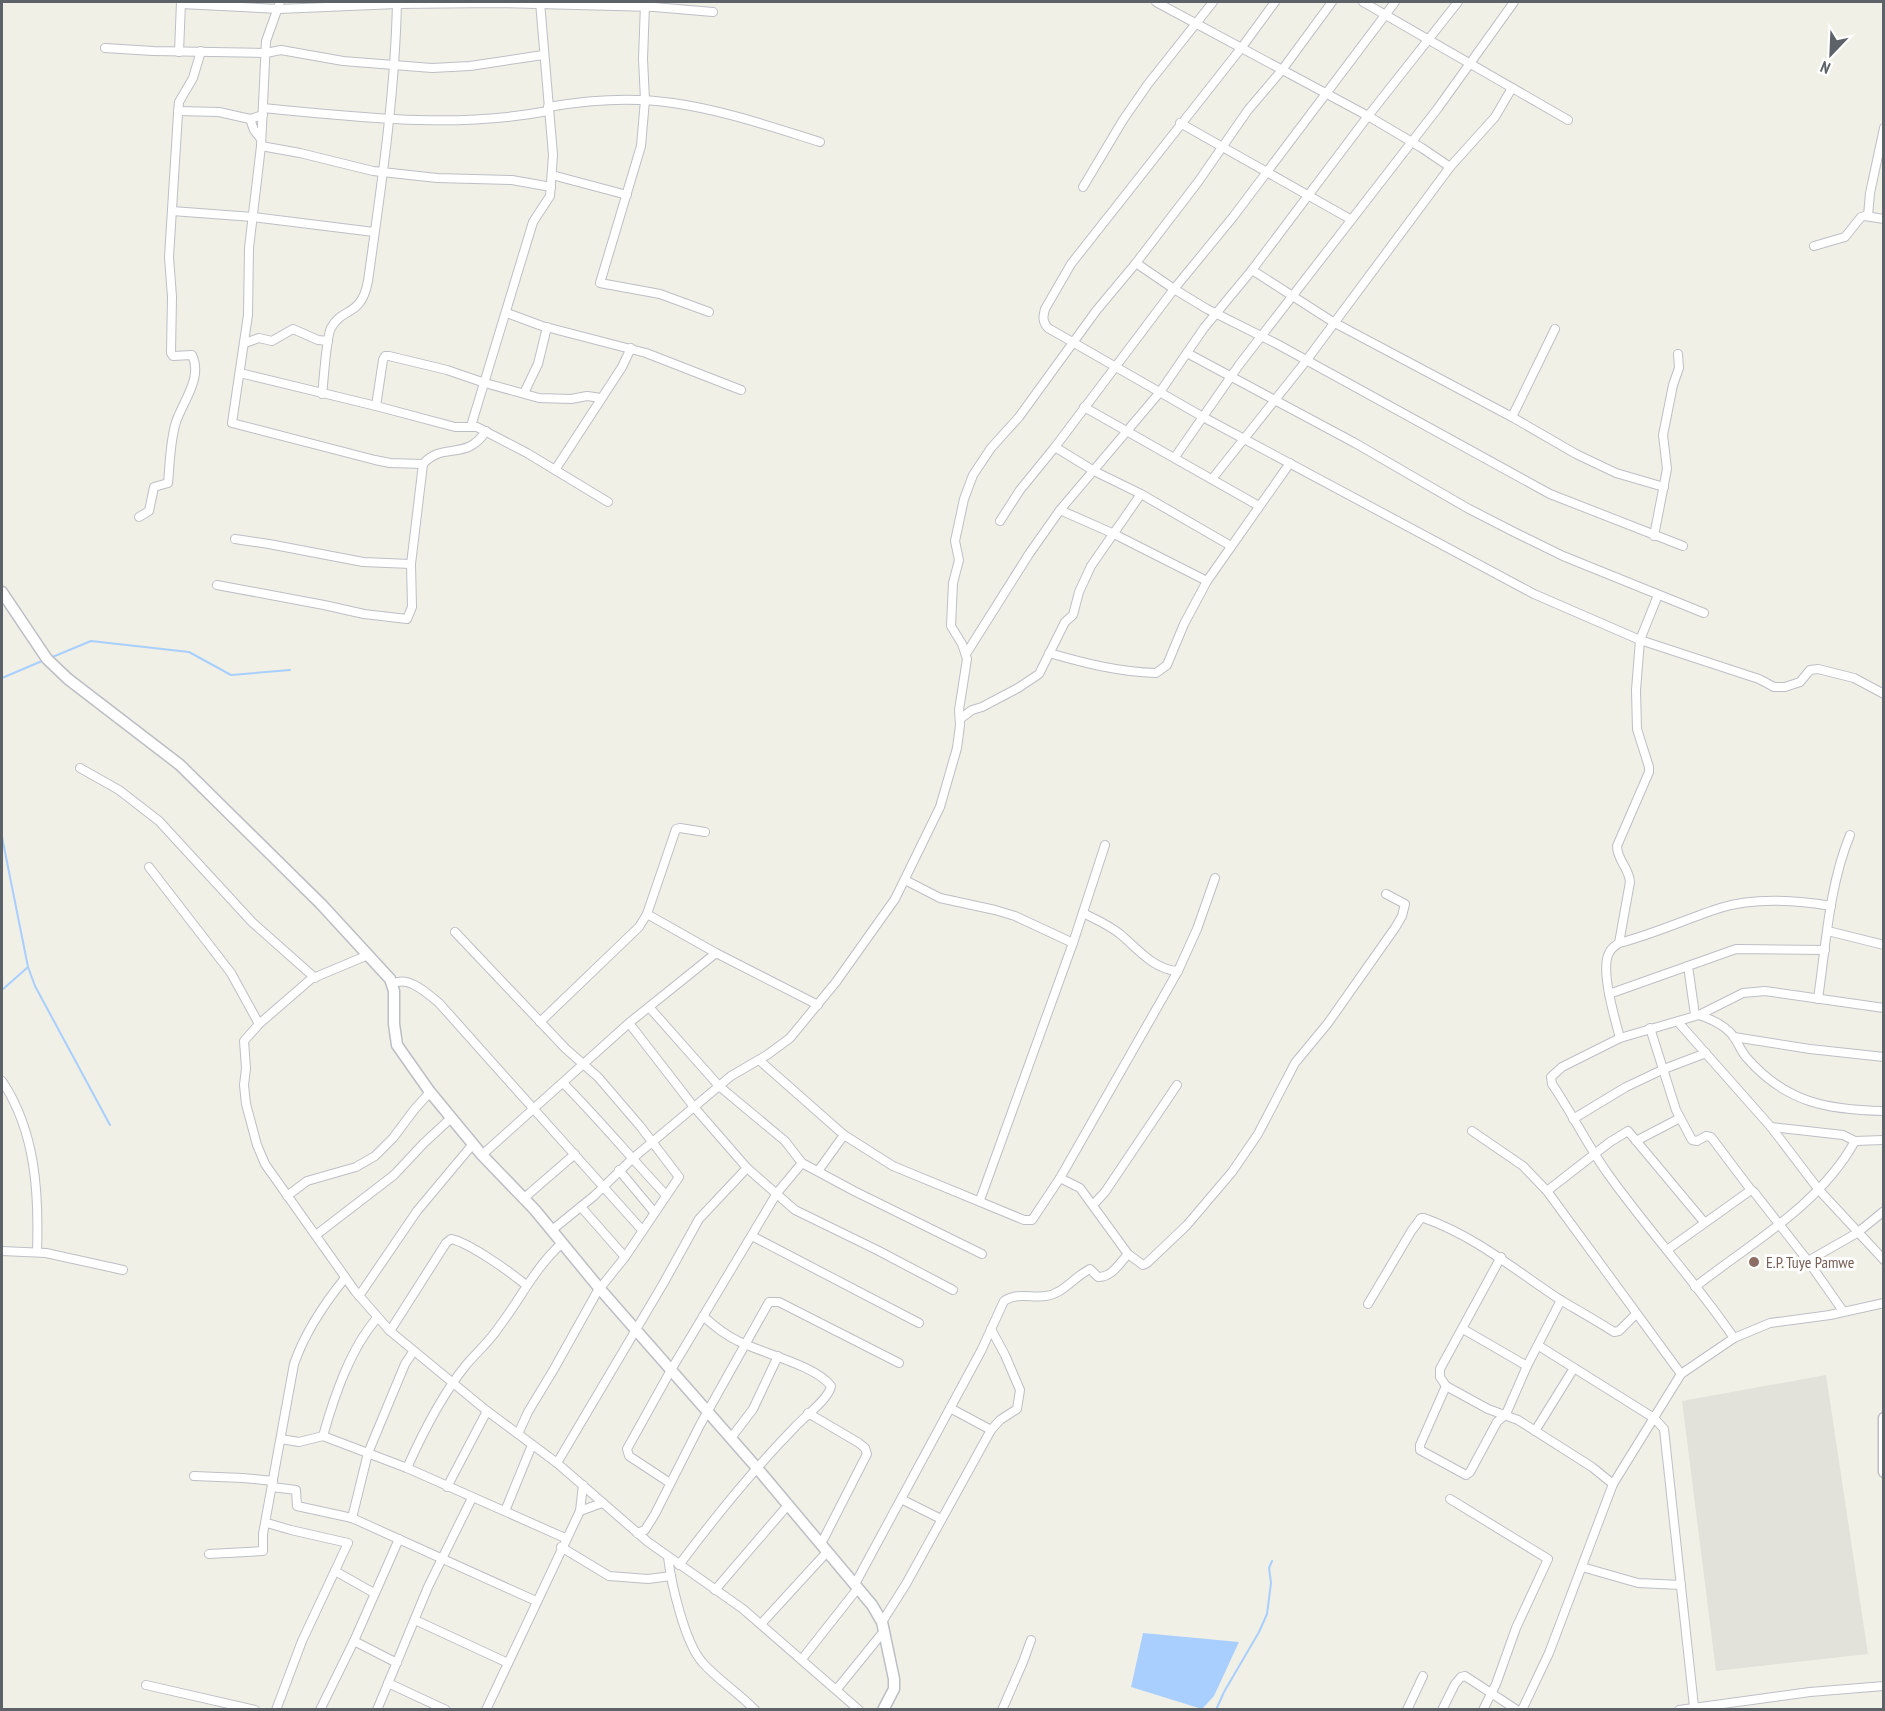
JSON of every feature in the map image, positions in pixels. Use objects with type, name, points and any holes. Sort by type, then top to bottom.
[{"type":"street","points":[[1156,2],[1368,116],[1450,167]]},
{"type":"street","points":[[1083,187],[1142,93],[1213,2]]},
{"type":"street","points":[[1275,2],[1071,264],[1045,309],[1043,316],[1047,328],[1203,417],[1567,610],[1640,640],[1759,679],[1774,687],[1796,684],[1810,670],[1818,669],[1854,678],[1884,694]]},
{"type":"street","points":[[552,1230],[719,1086],[790,1038],[818,1005],[895,899],[940,807],[957,748],[960,702],[967,665],[966,654],[951,626],[953,583],[959,560],[955,541],[968,489],[977,468],[991,448],[1019,417],[1096,311],[1136,263],[1248,110],[1282,70],[1332,2]]},
{"type":"street","points":[[1364,2],[1568,120]]},
{"type":"street","points":[[1000,521],[1020,490],[1267,172],[1395,2]]},
{"type":"street","points":[[966,654],[1029,554],[1060,510],[1160,392],[1216,314],[1458,2]]},
{"type":"street","points":[[1175,457],[1230,377],[1410,141],[1438,108],[1514,2]]},
{"type":"street","points":[[179,52],[181,3],[645,4],[713,12]]},
{"type":"street","points":[[322,394],[327,341],[331,328],[336,321],[360,304],[365,294],[384,172],[395,66],[397,3]]},
{"type":"street","points":[[471,426],[534,222],[546,204],[551,187],[552,134],[540,3]]},
{"type":"street","points":[[645,4],[643,59],[645,100],[641,146],[600,284],[630,287],[660,294],[710,312]]},
{"type":"street","points":[[279,5],[266,41],[261,142],[244,344],[232,423],[390,463],[423,464],[436,453],[463,451],[478,441],[486,431]]},
{"type":"street","points":[[105,48],[179,52],[291,51],[343,61],[432,68],[470,66],[543,55]]},
{"type":"street","points":[[139,517],[146,515],[150,508],[154,487],[168,483],[171,441],[176,423],[186,404],[195,373],[192,355],[173,356],[171,353],[172,297],[169,257],[178,111],[182,95],[193,78],[201,51]]},
{"type":"street","points":[[1212,479],[1306,361],[1450,167],[1488,126],[1512,88]]},
{"type":"street","points":[[178,111],[219,112],[250,119],[263,111],[389,120],[467,120],[548,109],[574,103],[645,100],[700,108],[820,142]]},
{"type":"street","points":[[250,119],[261,142],[373,171],[437,178],[512,180],[551,187]]},
{"type":"street","points":[[1180,123],[1350,219]]},
{"type":"street","points":[[1868,216],[1870,193],[1884,128]]},
{"type":"street","points":[[552,175],[627,195]]},
{"type":"street","points":[[172,211],[253,217],[374,232]]},
{"type":"street","points":[[1814,246],[1845,237],[1861,217],[1884,219]]},
{"type":"street","points":[[1136,263],[1216,314],[1550,494],[1683,546]]},
{"type":"street","points":[[1252,270],[1333,322],[1594,463],[1616,473],[1664,487]]},
{"type":"street","points":[[507,313],[547,327],[631,348],[741,390]]},
{"type":"street","points":[[524,393],[538,364],[547,327]]},
{"type":"street","points":[[244,344],[259,338],[272,341],[293,329],[318,340],[327,341]]},
{"type":"street","points":[[1512,417],[1555,329]]},
{"type":"street","points":[[555,470],[622,368],[631,348]]},
{"type":"street","points":[[1187,352],[1506,528],[1563,556],[1704,613]]},
{"type":"street","points":[[1654,536],[1664,487],[1666,463],[1663,435],[1673,385],[1679,368],[1678,354]]},
{"type":"street","points":[[376,406],[385,356],[426,364],[539,398],[576,399],[587,396],[601,398]]},
{"type":"street","points":[[240,373],[455,427],[471,426],[486,431],[608,502]]},
{"type":"street","points":[[1084,407],[1259,506]]},
{"type":"street","points":[[1055,447],[1231,546]]},
{"type":"street","points":[[217,585],[364,614],[407,619],[413,599],[411,564],[423,464]]},
{"type":"street","points":[[1049,653],[1089,665],[1126,670],[1156,673],[1167,665],[1184,624],[1207,581],[1290,464]]},
{"type":"street","points":[[960,719],[972,710],[994,701],[1037,675],[1065,622],[1073,615],[1075,603],[1087,574],[1112,533],[1141,494]]},
{"type":"street","points":[[1060,510],[1112,533],[1207,581]]},
{"type":"street","points":[[235,539],[363,562],[411,564]]},
{"type":"street","points":[[2,592],[53,666],[68,680],[180,765],[321,904],[390,979],[394,991],[394,1024],[397,1045],[430,1092],[482,1155],[552,1230],[872,1605],[883,1627],[892,1666],[894,1689],[883,1710]]},
{"type":"street","points":[[1619,944],[1630,876],[1616,851],[1649,772],[1636,720],[1640,640],[1658,595]]},
{"type":"street","points":[[80,768],[119,790],[159,821],[244,914],[315,978]]},
{"type":"street","points":[[540,1022],[639,927],[647,914],[676,829],[705,832]]},
{"type":"street","points":[[1818,999],[1831,906],[1850,835]]},
{"type":"street","points":[[980,1200],[1073,943],[1105,845]]},
{"type":"street","points":[[148,867],[220,958],[259,1024]]},
{"type":"street","points":[[759,1060],[844,1135],[893,1166],[1029,1221],[1035,1217],[1060,1178],[1178,971],[1197,929],[1215,878]]},
{"type":"street","points":[[905,880],[940,898],[1015,916],[1073,943]]},
{"type":"street","points":[[1060,1178],[1080,1188],[1128,1254],[1143,1265],[1147,1263],[1197,1214],[1232,1172],[1258,1134],[1295,1063],[1321,1032],[1395,928],[1402,916],[1405,904],[1386,894]]},
{"type":"street","points":[[1620,1038],[1609,994],[1606,964],[1612,947],[1721,908],[1781,901],[1831,906]]},
{"type":"street","points":[[1083,913],[1117,931],[1136,949],[1161,967],[1178,971]]},
{"type":"street","points":[[647,914],[716,953],[818,1005]]},
{"type":"street","points":[[1828,931],[1884,945]]},
{"type":"street","points":[[455,933],[540,1022],[611,1091],[679,1175],[625,1257],[600,1289],[528,1412],[518,1434]]},
{"type":"street","points":[[1609,994],[1660,978],[1736,949],[1825,950]]},
{"type":"street","points":[[482,1155],[628,1023],[716,953]]},
{"type":"street","points":[[368,955],[321,973],[302,986],[259,1024],[244,1041],[246,1068],[244,1092],[261,1157],[345,1278],[390,1331],[487,1411],[557,1463],[648,1542],[761,1624],[859,1710]]},
{"type":"street","points":[[1688,966],[1697,1015]]},
{"type":"street","points":[[392,984],[403,982],[412,984],[439,1003],[642,1230]]},
{"type":"street","points":[[1734,1338],[1707,1299],[1695,1287],[1594,1154],[1552,1084],[1551,1077],[1562,1068],[1620,1038],[1678,1022],[1743,993],[1754,991],[1884,1008]]},
{"type":"street","points":[[649,1007],[719,1086],[785,1141],[802,1163],[982,1254]]},
{"type":"street","points":[[1697,1015],[1721,1026],[1734,1037],[1744,1055],[1756,1068],[1781,1088],[1794,1095],[1826,1107],[1884,1111]]},
{"type":"street","points":[[1678,1022],[1771,1127],[1819,1190],[1884,1260]]},
{"type":"street","points":[[628,1023],[694,1107],[747,1168],[800,1213],[953,1290]]},
{"type":"street","points":[[1650,1028],[1680,1118],[1694,1141],[1706,1136],[1710,1137],[1808,1261],[1843,1311]]},
{"type":"street","points":[[1734,1037],[1884,1057]]},
{"type":"street","points":[[1573,1119],[1626,1087],[1706,1053]]},
{"type":"street","points":[[2,1081],[21,1118],[34,1169],[38,1211],[37,1252]]},
{"type":"street","points":[[563,1083],[666,1196]]},
{"type":"street","points":[[1093,1205],[1105,1192],[1177,1085]]},
{"type":"street","points":[[287,1196],[307,1181],[356,1167],[375,1156],[393,1138],[430,1092]]},
{"type":"street","points":[[316,1236],[394,1175],[451,1118]]},
{"type":"street","points":[[1636,1141],[1680,1118]]},
{"type":"street","points":[[1771,1127],[1843,1135],[1855,1141],[1884,1140]]},
{"type":"street","points":[[1472,1131],[1510,1155],[1546,1191],[1681,1374]]},
{"type":"street","points":[[1546,1191],[1625,1132],[1631,1133],[1704,1222]]},
{"type":"street","points":[[818,1171],[844,1135]]},
{"type":"street","points":[[1695,1287],[1779,1224],[1819,1190],[1848,1154],[1855,1141]]},
{"type":"street","points":[[359,1296],[417,1211],[473,1144]]},
{"type":"street","points":[[524,1199],[575,1154]]},
{"type":"street","points":[[670,1483],[629,1456],[627,1452],[671,1370],[777,1193],[802,1163]]},
{"type":"street","points":[[557,1463],[699,1219],[747,1168]]},
{"type":"street","points":[[619,1170],[654,1212]]},
{"type":"street","points":[[1667,1250],[1751,1190]]},
{"type":"street","points":[[581,1207],[625,1257]]},
{"type":"street","points":[[1808,1261],[1857,1233],[1884,1211]]},
{"type":"street","points":[[1368,1304],[1421,1218],[1464,1235],[1561,1300],[1617,1332],[1636,1314]]},
{"type":"street","points":[[752,1236],[920,1323]]},
{"type":"street","points":[[390,1331],[446,1243],[451,1239],[493,1262],[526,1285]]},
{"type":"street","points":[[407,1468],[430,1421],[453,1384],[498,1330],[540,1265],[562,1243]]},
{"type":"street","points":[[2,1251],[37,1252],[123,1270]]},
{"type":"street","points":[[802,1659],[861,1571],[950,1408],[1004,1301],[1009,1297],[1046,1296],[1057,1292],[1090,1269],[1098,1278],[1104,1278],[1128,1254]]},
{"type":"street","points":[[1500,1257],[1440,1369],[1440,1377],[1446,1386],[1488,1408],[1506,1414],[1535,1431],[1592,1467],[1613,1484]]},
{"type":"street","points":[[209,1554],[261,1552],[291,1378],[300,1348],[320,1312],[345,1278]]},
{"type":"street","points":[[637,1533],[645,1530],[769,1302],[773,1300],[899,1363]]},
{"type":"street","points":[[1446,1386],[1420,1445],[1420,1450],[1466,1475],[1470,1472],[1497,1422],[1506,1414],[1527,1366],[1561,1300]]},
{"type":"street","points":[[1522,1710],[1550,1653],[1613,1484],[1681,1374],[1734,1338],[1770,1323],[1884,1303]]},
{"type":"street","points":[[679,1565],[757,1468],[808,1413],[829,1394],[831,1386],[823,1379],[778,1356],[726,1334],[703,1316]]},
{"type":"street","points":[[323,1436],[334,1401],[357,1349],[377,1318]]},
{"type":"street","points":[[837,1689],[883,1627],[991,1430],[1000,1420],[1017,1409],[1021,1394],[1005,1355],[991,1329]]},
{"type":"street","points":[[1463,1329],[1527,1366]]},
{"type":"street","points":[[1539,1346],[1654,1418],[1664,1430],[1694,1707]]},
{"type":"street","points":[[352,1518],[368,1453],[405,1364],[414,1352]]},
{"type":"street","points":[[731,1438],[753,1409],[778,1356]]},
{"type":"street","points":[[1535,1431],[1574,1368]]},
{"type":"street","points":[[950,1408],[991,1430]]},
{"type":"street","points":[[447,1487],[487,1411]]},
{"type":"street","points":[[761,1624],[824,1548],[867,1455],[867,1451],[859,1443],[808,1413]]},
{"type":"street","points":[[1884,1418],[1884,1472]]},
{"type":"street","points":[[281,1439],[299,1442],[323,1436],[407,1468],[565,1538]]},
{"type":"street","points":[[505,1511],[532,1445]]},
{"type":"street","points":[[194,1476],[243,1478],[297,1491],[297,1506],[352,1518],[536,1601]]},
{"type":"street","points":[[486,1710],[565,1538],[580,1511],[583,1485]]},
{"type":"street","points":[[377,1710],[442,1559],[472,1498]]},
{"type":"street","points":[[901,1499],[941,1519]]},
{"type":"street","points":[[1450,1499],[1548,1559],[1516,1628],[1492,1693],[1483,1710]]},
{"type":"street","points":[[580,1511],[602,1503]]},
{"type":"street","points":[[714,1590],[788,1505]]},
{"type":"street","points":[[267,1522],[301,1533],[346,1541],[348,1545],[302,1641],[276,1710]]},
{"type":"street","points":[[645,1530],[648,1542]]},
{"type":"street","points":[[320,1710],[354,1641],[399,1539]]},
{"type":"street","points":[[561,1547],[609,1576],[648,1579],[671,1576]]},
{"type":"street","points":[[668,1557],[671,1576],[688,1633],[700,1660],[755,1710]]},
{"type":"street","points":[[1582,1567],[1638,1583],[1681,1585]]},
{"type":"street","points":[[335,1571],[374,1593]]},
{"type":"street","points":[[415,1620],[508,1663]]},
{"type":"street","points":[[1002,1710],[1030,1640]]},
{"type":"street","points":[[354,1641],[397,1663]]},
{"type":"street","points":[[1407,1710],[1423,1676]]},
{"type":"street","points":[[1442,1710],[1455,1684],[1461,1677],[1466,1676],[1517,1710]]},
{"type":"street","points":[[388,1683],[446,1710]]},
{"type":"street","points":[[146,1685],[255,1710]]},
{"type":"street","points":[[1679,1710],[1884,1686]]},
{"type":"shaded area","points":[[1826,1375],[1868,1654],[1716,1671],[1682,1401]]},
{"type":"water","points":[[1143,1633],[1239,1642],[1214,1696],[1202,1709],[1131,1687]]},
{"type":"waterway","points":[[50,658],[91,641],[189,652],[231,675],[290,670]]},
{"type":"waterway","points":[[2,678],[42,661]]},
{"type":"waterway","points":[[2,837],[28,967],[35,986],[110,1125]]},
{"type":"waterway","points":[[2,990],[28,967]]},
{"type":"waterway","points":[[1216,1710],[1267,1614],[1271,1583],[1269,1568],[1272,1561]]},
{"type":"place","name":"E.P. Tuye Pamwe","points":[[1754,1262]]}]
